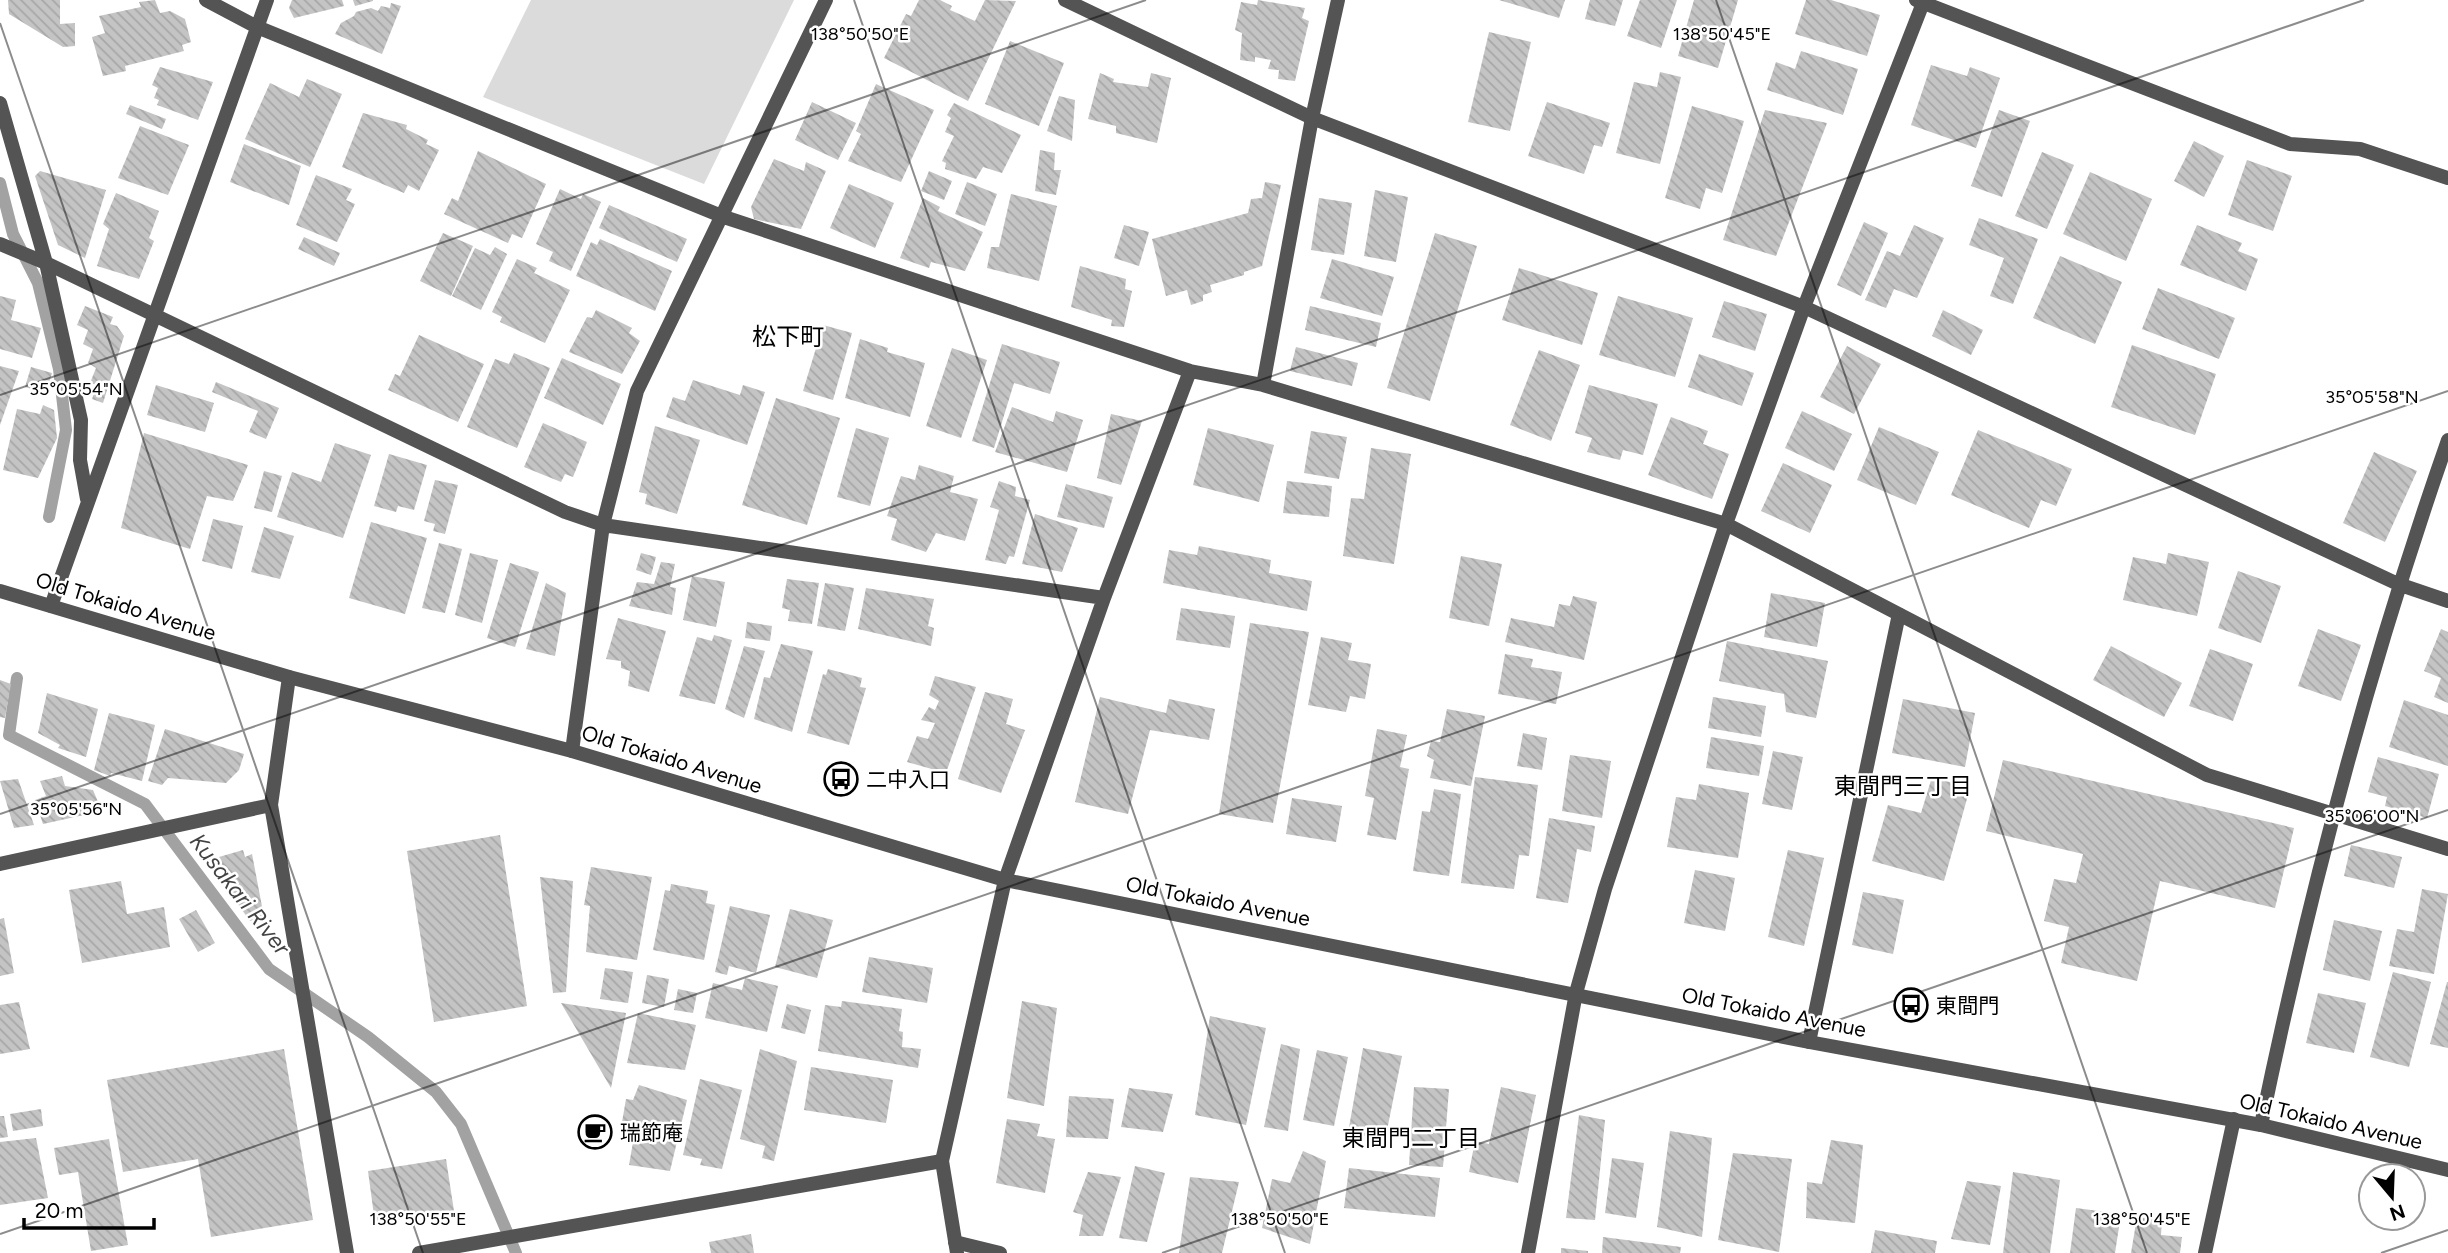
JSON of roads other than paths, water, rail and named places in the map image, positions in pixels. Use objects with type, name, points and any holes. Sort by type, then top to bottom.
[{"type":"street","points":[[206,0],[257,27],[724,217],[1190,371],[1263,385],[1726,524],[2207,775],[2448,849]]},
{"type":"street","points":[[51,606],[267,0]]},
{"type":"street","points":[[572,751],[603,525],[637,391],[724,217],[826,0]]},
{"type":"street","points":[[1065,0],[1312,118],[1804,307],[2398,584],[2448,601]]},
{"type":"street","points":[[1263,385],[1312,118],[1338,0]]},
{"type":"street","points":[[1528,1253],[1576,993],[1605,889],[1726,524],[1919,2],[2290,144],[2360,149],[2448,178]]},
{"type":"street","points":[[0,103],[46,263],[81,420],[80,460],[87,501]]},
{"type":"street","points":[[0,244],[46,263],[565,512],[603,525],[1104,598]]},
{"type":"street","points":[[1000,1253],[956,1248],[942,1161],[1005,880],[1104,598],[1190,371]]},
{"type":"street","points":[[2261,1125],[2334,816],[2398,584],[2448,440]]},
{"type":"street","name":"Old Tokaido Avenue","points":[[0,591],[289,677],[572,751],[1005,880],[1809,1042],[2234,1119],[2448,1170]]},
{"type":"street","points":[[1809,1042],[1899,614]]},
{"type":"street","points":[[289,677],[271,805],[347,1253]]},
{"type":"street","points":[[0,864],[271,805]]},
{"type":"street","points":[[2206,1253],[2234,1119]]},
{"type":"street","points":[[419,1253],[942,1161]]},
{"type":"waterway","name":"Kusakari River","points":[[0,183],[13,234],[38,283],[59,369],[66,430],[49,517]]},
{"type":"waterway","name":"Kusakari River","points":[[17,678],[9,735],[145,804],[269,969],[368,1037],[436,1092],[461,1124],[516,1253]]},
{"type":"place","name":"二中入口","points":[[841,779]]},
{"type":"place","name":"東間門","points":[[1911,1005]]},
{"type":"place","name":"瑞節庵","points":[[595,1132]]},
{"type":"district","name":"松下町","points":[[788,336]]},
{"type":"district","name":"東間門三丁目","points":[[1903,786]]},
{"type":"district","name":"東間門二丁目","points":[[1411,1138]]}]
